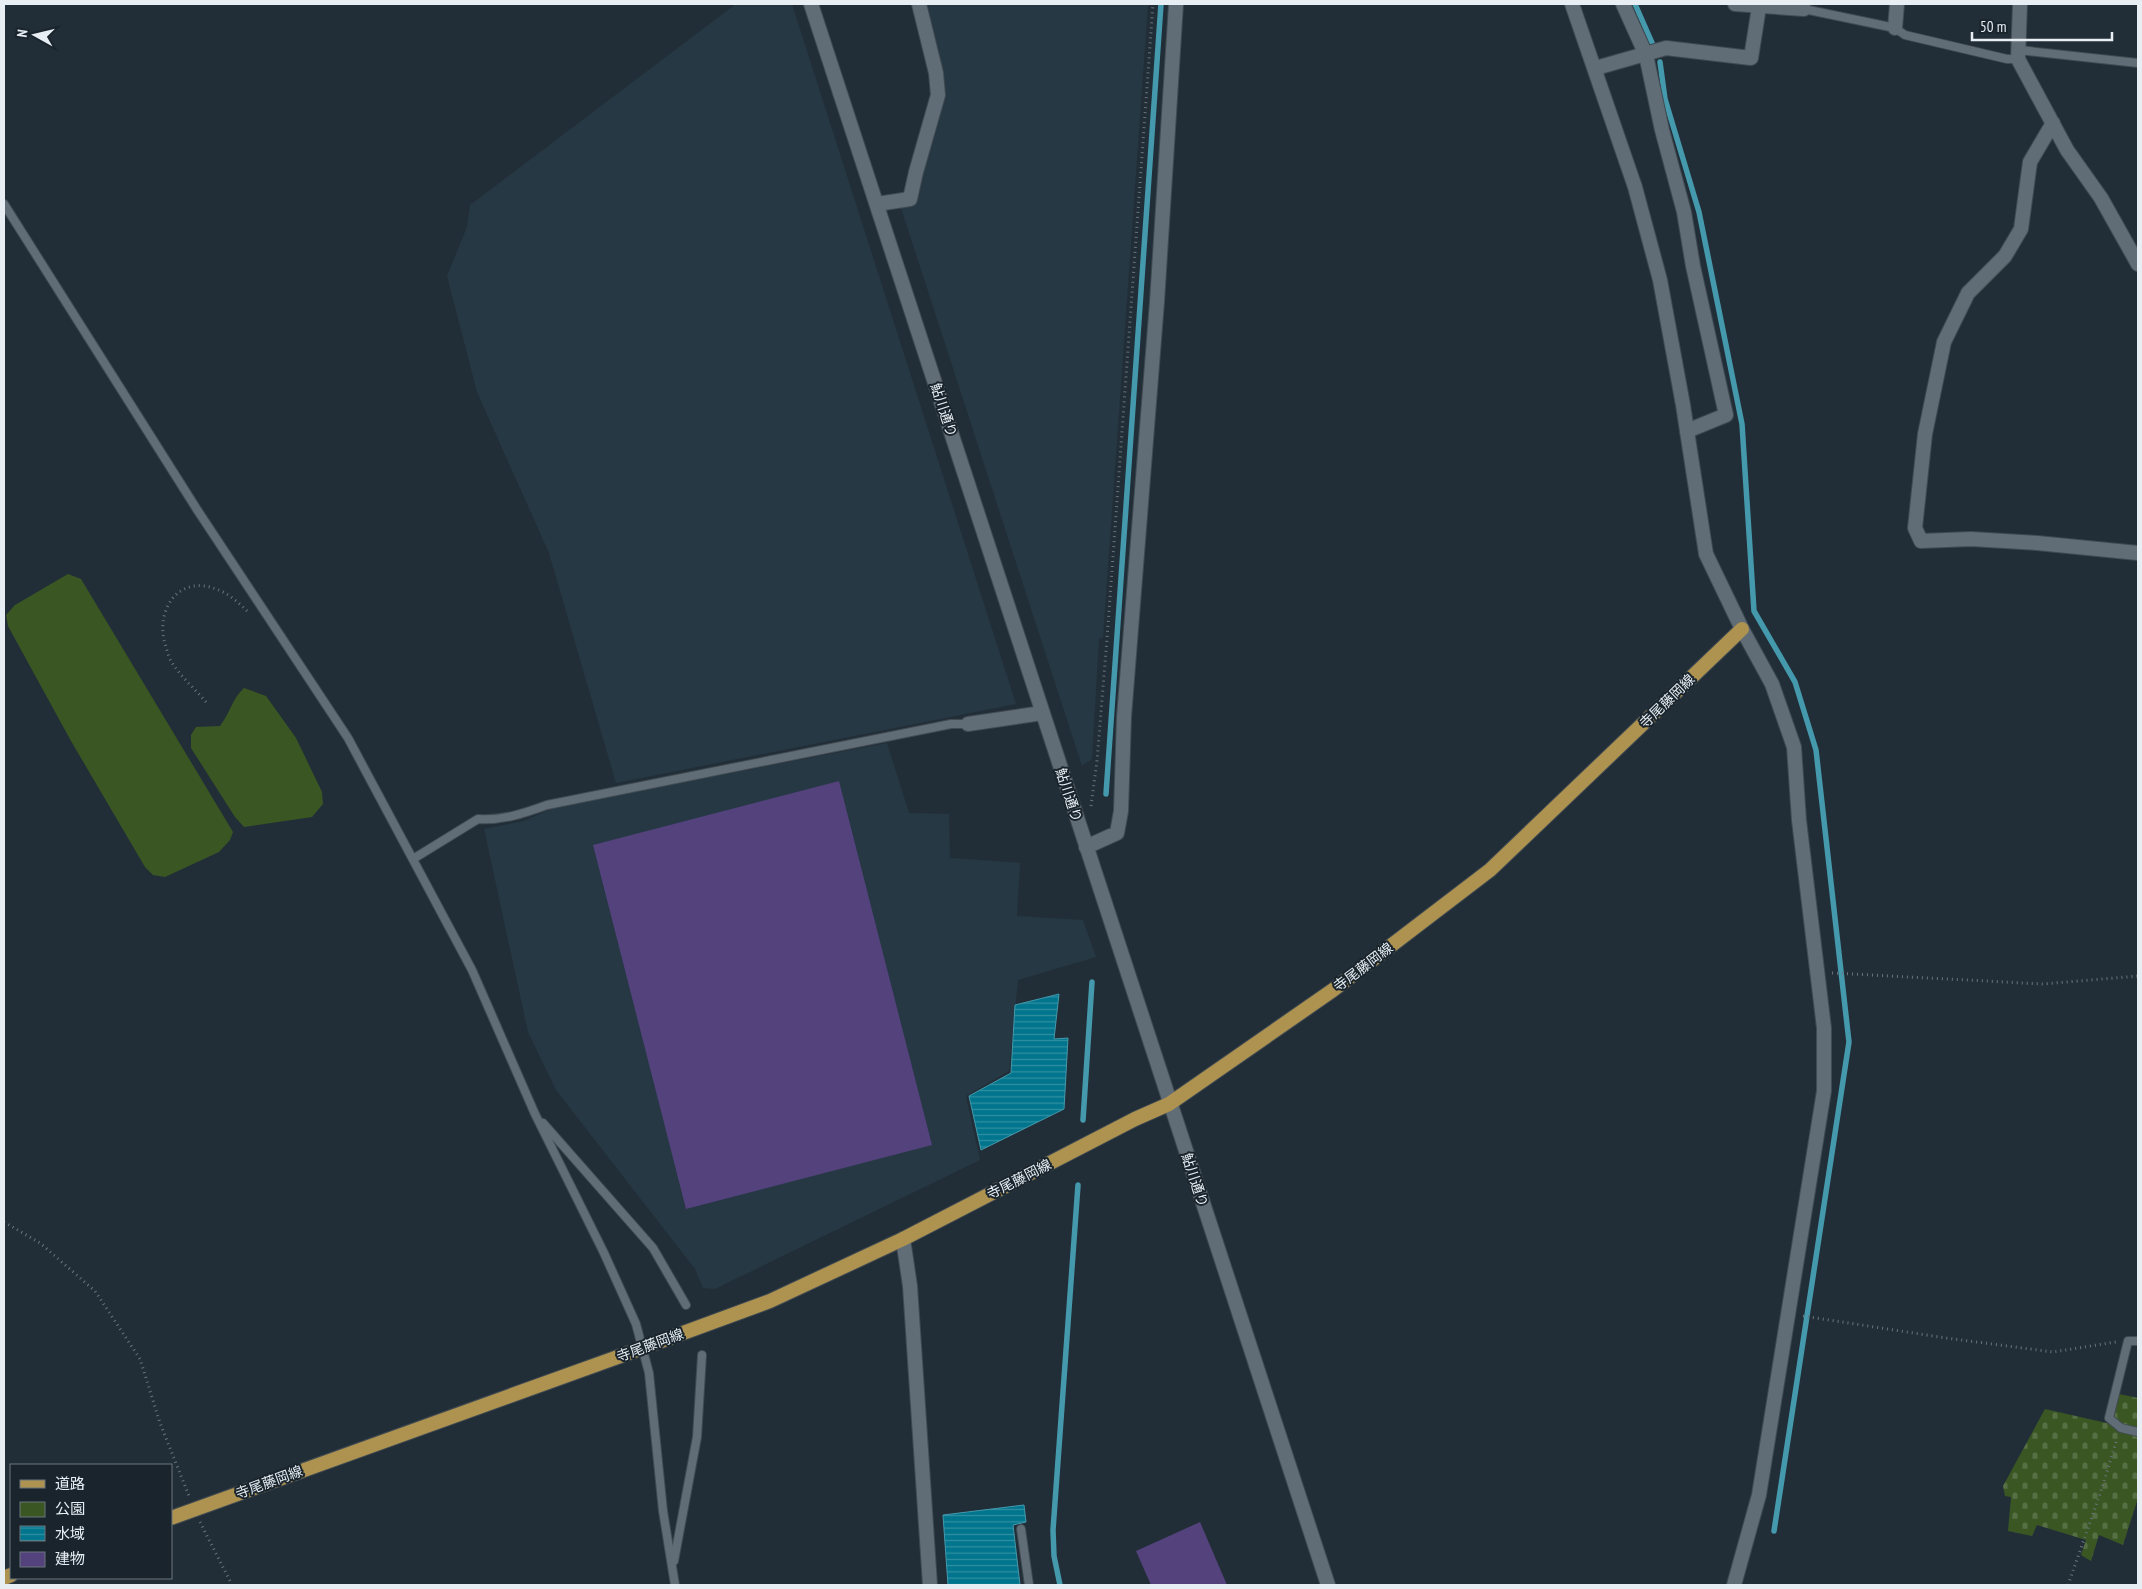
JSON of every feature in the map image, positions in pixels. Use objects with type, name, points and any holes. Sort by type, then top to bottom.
[{"type":"main road","name":"寺尾藤岡線","points":[[172,1518],[770,1301],[903,1239],[1126,1123],[1170,1104],[1333,990],[1490,870],[1742,629]]},
{"type":"street","name":"鮎川通り","points":[[811,4],[1328,1585]]},
{"type":"street","points":[[877,204],[910,199],[938,95],[936,73],[919,4]]},
{"type":"street","points":[[1086,847],[1116,833],[1122,811],[1124,717],[1157,302],[1176,4]]},
{"type":"street","points":[[1572,4],[1596,68],[1635,187],[1660,280],[1687,431],[1706,554],[1742,629],[1772,684],[1794,747],[1798,820],[1819,973],[1824,1028],[1824,1090],[1814,1162],[1759,1495],[1734,1585]]},
{"type":"street","points":[[1623,4],[1646,55],[1662,130],[1684,212],[1692,266],[1726,415],[1687,431]]},
{"type":"street","points":[[1735,4],[1804,9]]},
{"type":"street","points":[[1895,28],[1897,4]]},
{"type":"street","points":[[2020,4],[2019,55],[2067,150],[2101,198],[2138,264]]},
{"type":"street","points":[[1596,68],[1666,48],[1751,58],[1760,7]]},
{"type":"street","points":[[2052,123],[2030,162],[2021,229],[2005,256],[1968,293],[1944,342],[1925,434],[1915,528],[1921,541],[1980,540],[2037,543],[2138,554]]},
{"type":"street","points":[[968,724],[1042,713]]},
{"type":"street","points":[[903,1239],[910,1286],[930,1585]]},
{"type":"lane","points":[[1804,9],[1895,28],[1905,34],[2007,59],[2019,55],[2138,63]]},
{"type":"lane","points":[[4,204],[196,508],[348,738],[472,970],[535,1114],[604,1254],[636,1324],[644,1348],[649,1373],[663,1511],[675,1585]]},
{"type":"lane","points":[[413,859],[478,819],[490,820],[518,815],[547,804],[951,724],[968,724]]},
{"type":"lane","points":[[535,1114],[653,1248],[686,1305]]},
{"type":"lane","points":[[2138,1341],[2128,1341],[2109,1418],[2121,1428],[2138,1432]]},
{"type":"lane","points":[[675,1585],[674,1558],[697,1437],[702,1355]]},
{"type":"lane","points":[[1021,1529],[1029,1585]]},
{"type":"path","points":[[1091,806],[1097,761],[1107,639],[1153,4]]},
{"type":"path","points":[[206,702],[171,661],[162,626],[165,608],[183,590],[198,586],[215,588],[229,596],[250,614]]},
{"type":"path","points":[[1819,973],[2043,984],[2138,976]]},
{"type":"path","points":[[4,1222],[40,1243],[95,1291],[140,1359],[160,1423],[192,1501]]},
{"type":"path","points":[[1788,1313],[1946,1338],[2053,1352],[2128,1341]]},
{"type":"path","points":[[2068,1585],[2121,1428]]},
{"type":"path","points":[[199,1519],[232,1585]]},
{"type":"shaded area","points":[[736,4],[792,4],[1016,704],[616,783],[549,553],[477,392],[447,276],[467,227],[470,205]]},
{"type":"shaded area","points":[[926,4],[1148,4],[1103,638],[1099,639],[1092,759],[1082,766],[901,208],[916,202],[922,170],[943,100],[943,72]]},
{"type":"shaded area","points":[[887,743],[909,813],[949,814],[950,858],[1020,863],[1017,916],[1083,920],[1096,957],[1018,980],[1009,1071],[966,1096],[980,1160],[715,1289],[703,1288],[695,1269],[556,1090],[528,1032],[484,829],[524,821],[555,807]]},
{"type":"green space","points":[[68,574],[81,579],[233,832],[230,840],[219,852],[165,877],[153,875],[145,867],[71,741],[8,626],[6,615],[15,605]]},
{"type":"green space","points":[[244,688],[266,696],[296,738],[322,792],[323,804],[312,817],[244,827],[235,817],[191,748],[191,735],[196,727],[220,726]]},
{"type":"green space","points":[[2119,1394],[2138,1398],[2138,1498],[2123,1545],[2099,1535],[2091,1561],[2081,1555],[2086,1540],[2037,1525],[2032,1536],[2008,1531],[2011,1497],[2005,1496],[2003,1486],[2045,1409],[2111,1424]]},
{"type":"water","points":[[1059,994],[1054,1039],[1068,1038],[1064,1109],[981,1150],[969,1096],[1011,1073],[1015,1005]]},
{"type":"water","points":[[1024,1505],[1026,1522],[1013,1525],[1020,1585],[948,1585],[943,1515]]},
{"type":"building","points":[[839,781],[932,1145],[686,1209],[593,845]]},
{"type":"building","points":[[1200,1522],[1227,1585],[1151,1585],[1136,1551]]},
{"type":"waterway","points":[[1106,794],[1161,4]]},
{"type":"waterway","points":[[1635,4],[1653,45]]},
{"type":"waterway","points":[[1660,62],[1665,99],[1699,212],[1742,424],[1754,611],[1795,682],[1816,750],[1849,1042],[1774,1531]]},
{"type":"waterway","points":[[1083,1120],[1092,982]]},
{"type":"waterway","points":[[1060,1585],[1054,1556],[1053,1530],[1078,1185]]}]
